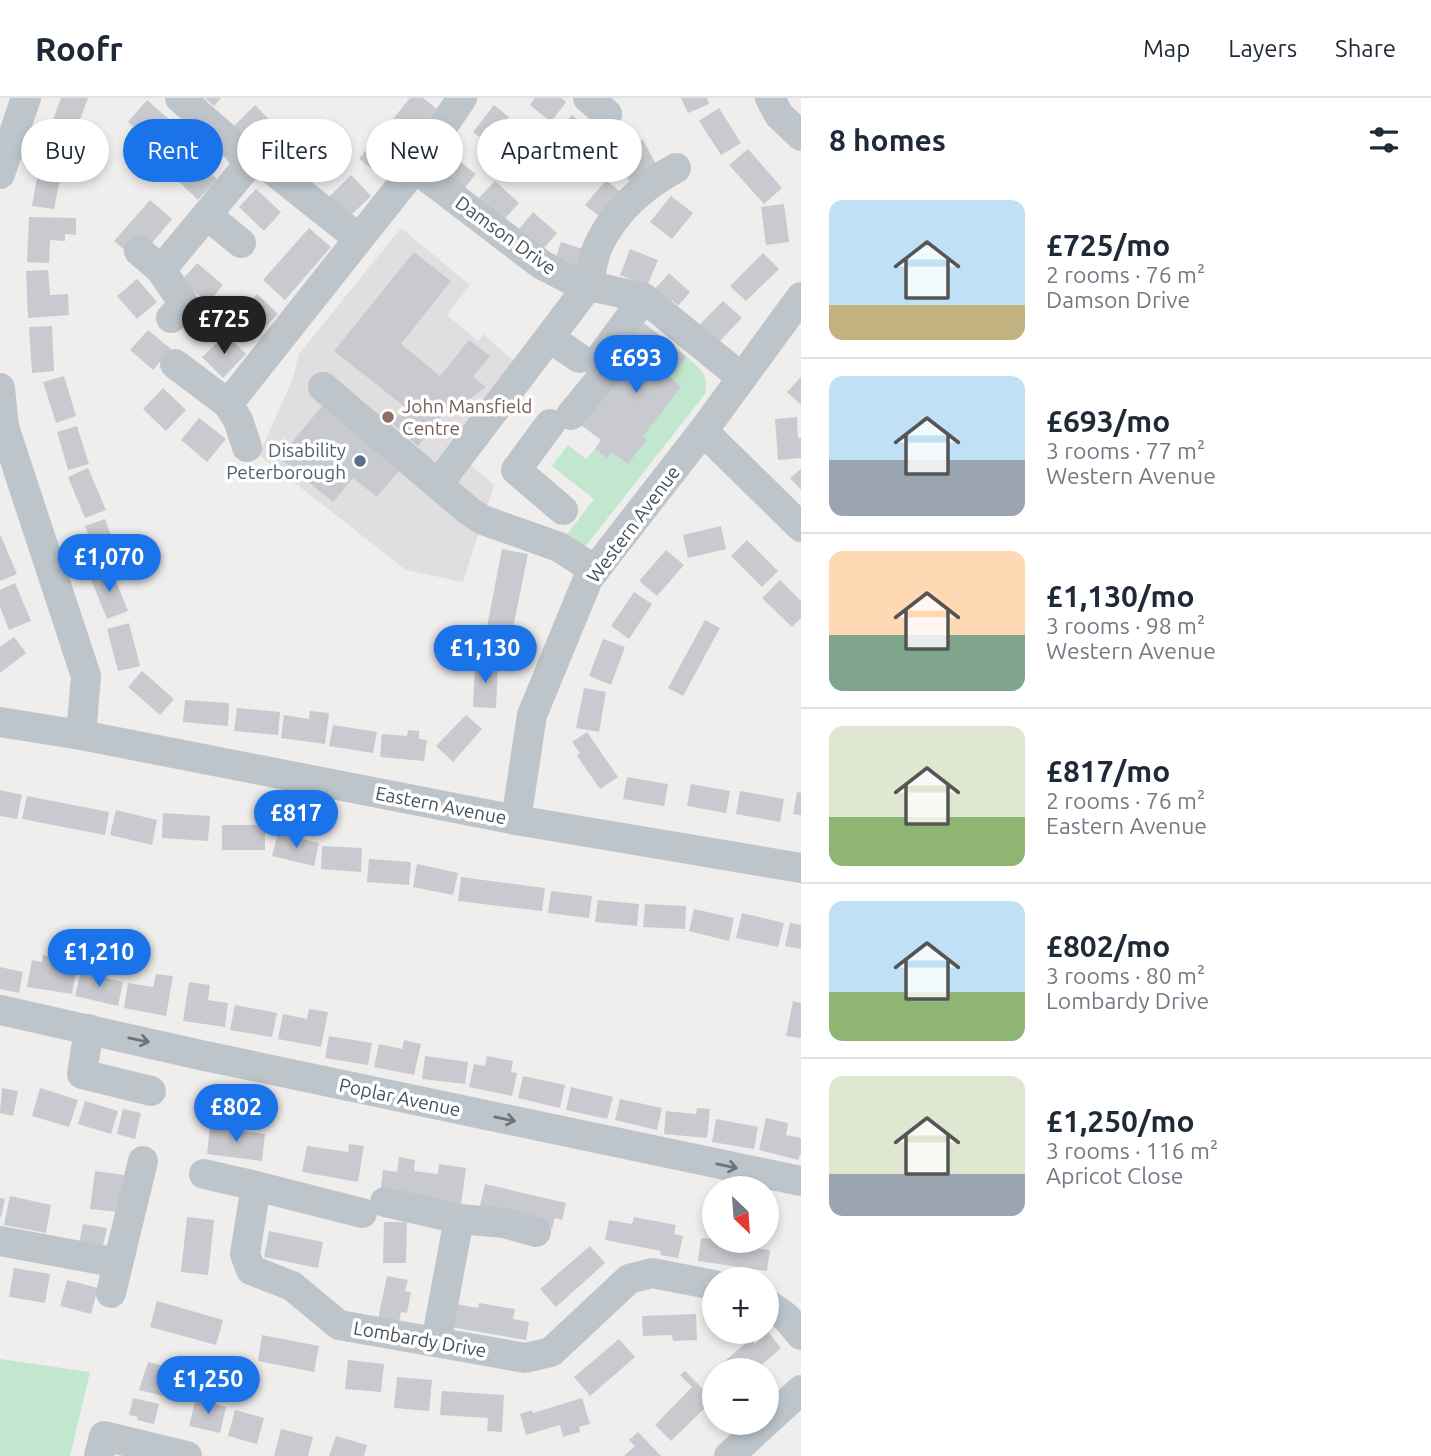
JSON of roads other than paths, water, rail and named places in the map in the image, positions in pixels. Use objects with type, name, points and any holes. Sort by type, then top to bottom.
[{"type":"street","points":[[0,169],[26,98]]},
{"type":"street","points":[[180,98],[237,148]]},
{"type":"street","points":[[448,119],[462,98]]},
{"type":"street","points":[[770,98],[779,115],[801,136]]},
{"type":"street","points":[[438,484],[589,285],[592,264],[600,242],[624,208],[649,183],[676,168]]},
{"type":"street","points":[[171,318],[184,304],[150,260],[207,215],[237,178]]},
{"type":"street","points":[[286,182],[358,238]]},
{"type":"street","points":[[228,404],[404,182]]},
{"type":"street","name":"Damson Drive","points":[[433,182],[542,265],[638,307],[742,378]]},
{"type":"street","points":[[207,215],[241,243]]},
{"type":"street","name":"Western Avenue","points":[[516,820],[532,715],[588,579],[703,431],[801,297]]},
{"type":"street","points":[[564,510],[516,470],[603,376],[598,361],[638,307]]},
{"type":"street","points":[[550,338],[579,358]]},
{"type":"street","points":[[175,364],[228,404],[238,420],[247,447]]},
{"type":"street","points":[[323,387],[483,520],[559,547],[595,570]]},
{"type":"street","points":[[0,388],[2,428],[86,676],[81,735]]},
{"type":"street","points":[[703,431],[801,527]]},
{"type":"street","name":"Eastern Avenue","points":[[0,722],[81,735],[516,820],[801,868]]},
{"type":"street","name":"Poplar Avenue","points":[[0,1010],[205,1056],[801,1181]]},
{"type":"street","points":[[89,1029],[82,1074],[152,1091]]},
{"type":"street","points":[[111,1293],[143,1161]]},
{"type":"street","points":[[204,1174],[374,1208],[504,1223],[536,1232]]},
{"type":"street","name":"Lombardy Drive","points":[[256,1186],[242,1274],[292,1286],[339,1325],[525,1358],[551,1352],[629,1279],[652,1273],[702,1283]]},
{"type":"street","points":[[436,1342],[459,1219]]},
{"type":"street","points":[[0,1241],[118,1264]]},
{"type":"street","points":[[779,1312],[801,1335]]},
{"type":"street","points":[[779,1410],[801,1390]]},
{"type":"street","points":[[729,1456],[752,1435]]},
{"type":"street","points":[[99,1456],[103,1436],[187,1456]]},
{"type":"place","name":"John Mansfield Centre","points":[[388,417]]},
{"type":"place","name":"Disability Peterborough","points":[[360,461]]}]
